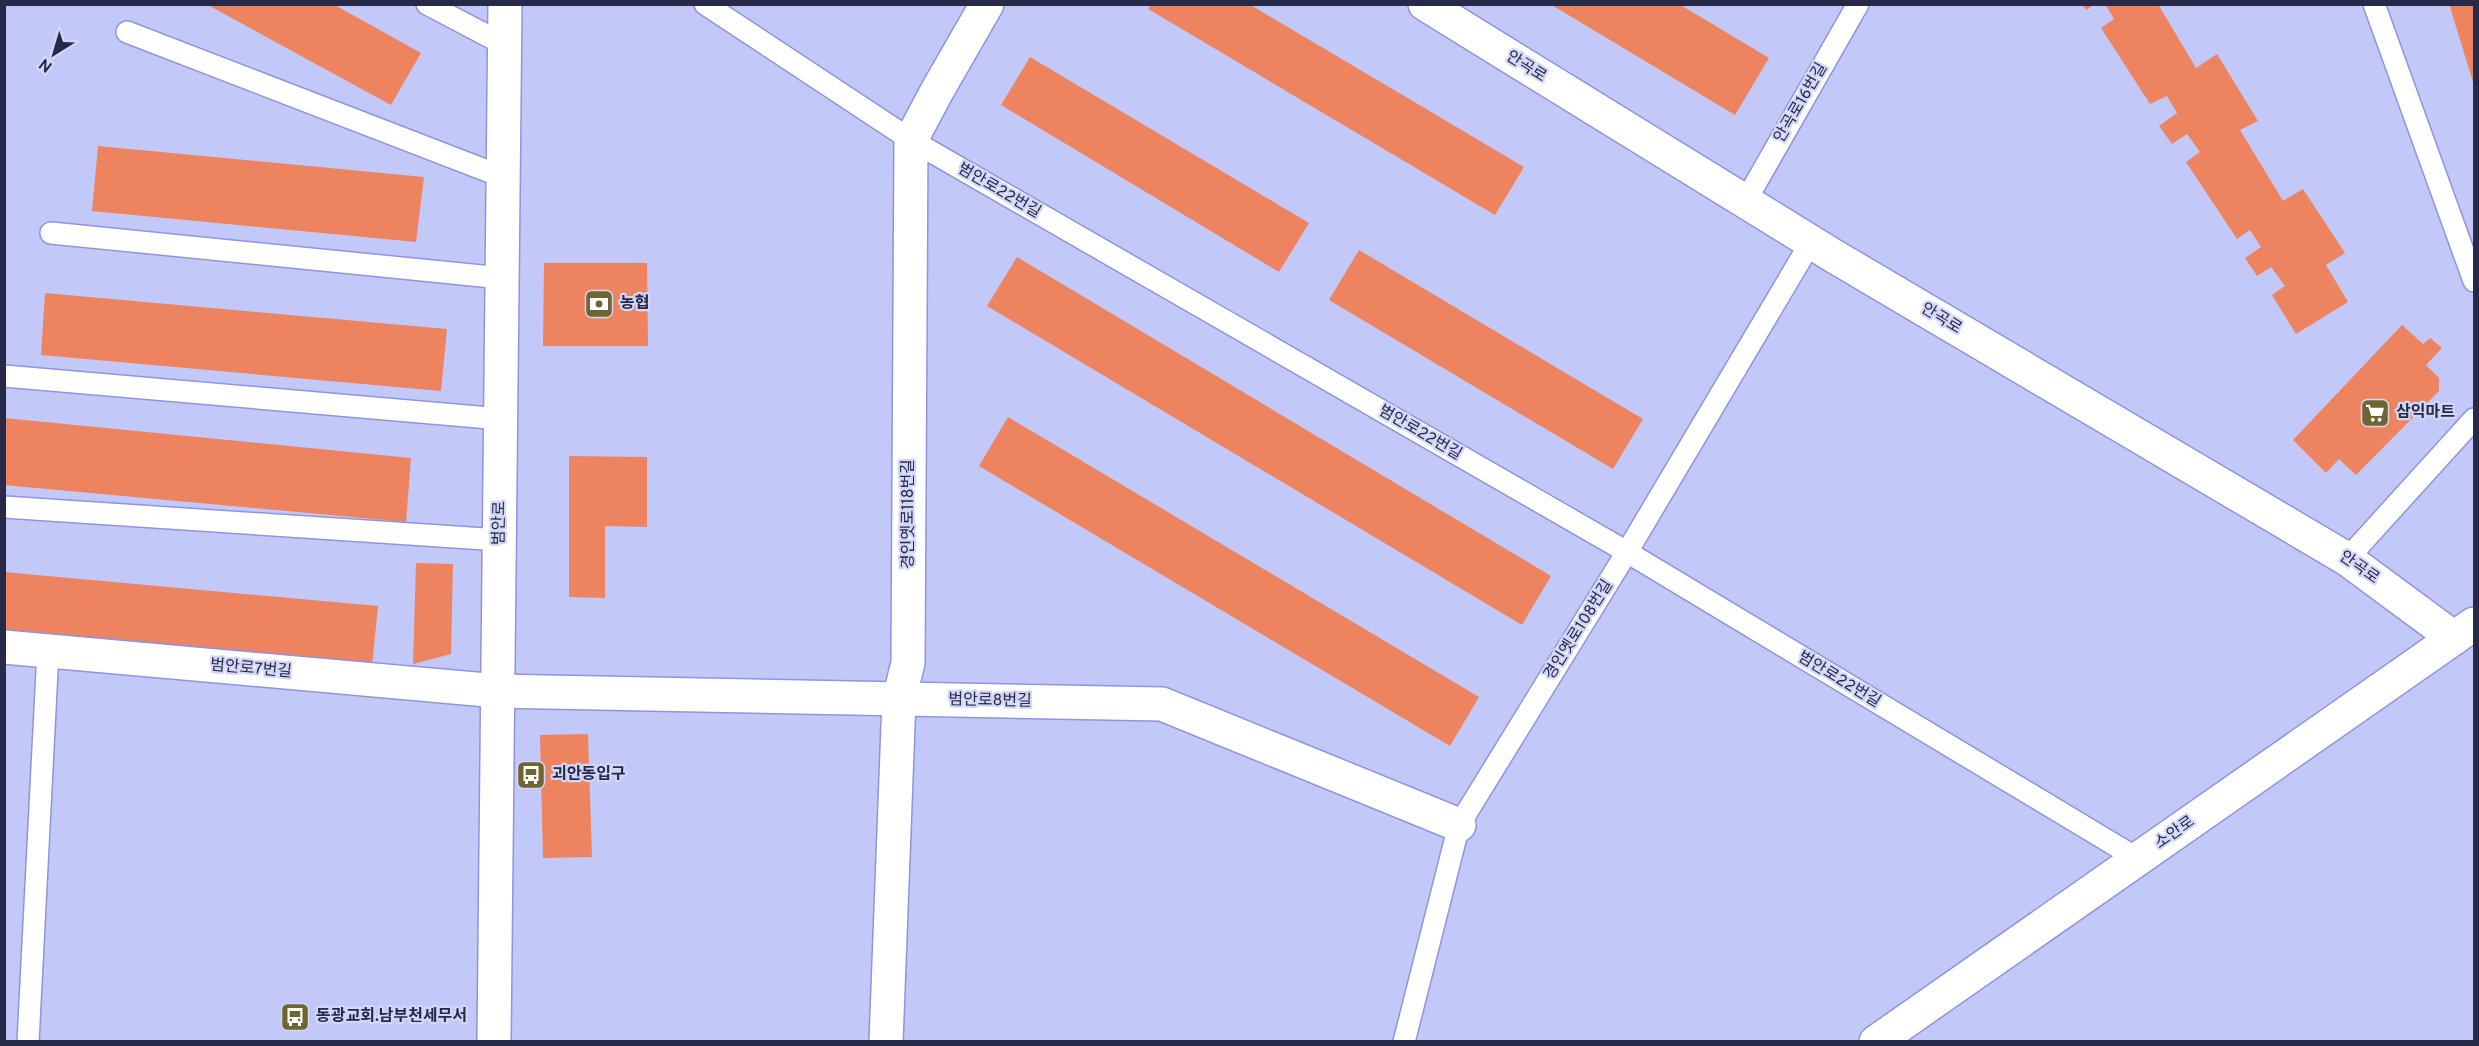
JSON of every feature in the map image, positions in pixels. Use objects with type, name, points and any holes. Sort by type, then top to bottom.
[{"type":"street","name":"범안로","points":[[494,1041],[505,4]]},
{"type":"street","name":"경인옛로118번길","points":[[886,1041],[899,699],[908,663],[911,140],[987,4]]},
{"type":"street","name":"안곡로","points":[[1425,4],[1811,242],[2347,559],[2464,631]]},
{"type":"street","name":"소안로","points":[[1876,1041],[2464,631]]},
{"type":"street","name":"범안로7번길","points":[[4,647],[498,692]]},
{"type":"street","name":"범안로8번길","points":[[498,692],[1162,704],[1458,825]]},
{"type":"lane","points":[[427,4],[505,45]]},
{"type":"lane","name":"범안로22번길","points":[[705,4],[911,140],[1627,552],[2138,859]]},
{"type":"lane","name":"안곡로16번길","points":[[1745,201],[1858,4]]},
{"type":"lane","points":[[2374,4],[2475,280]]},
{"type":"lane","points":[[128,32],[503,177]]},
{"type":"lane","points":[[51,233],[502,278]]},
{"type":"lane","name":"경인옛로108번길","points":[[1404,1041],[1458,825],[1627,552],[1811,242]]},
{"type":"lane","points":[[4,376],[501,419]]},
{"type":"lane","points":[[2347,559],[2475,419]]},
{"type":"lane","points":[[4,507],[500,540]]},
{"type":"lane","points":[[28,1041],[48,651]]},
{"type":"building","points":[[206,4],[333,4],[421,53],[391,105]]},
{"type":"building","points":[[1151,4],[1249,4],[1524,167],[1495,215],[1148,9]]},
{"type":"building","points":[[1550,4],[1679,4],[1769,58],[1735,115]]},
{"type":"building","points":[[2082,4],[2095,4],[2086,10]]},
{"type":"building","points":[[2105,4],[2158,4],[2196,68],[2217,54],[2258,121],[2240,130],[2283,201],[2303,189],[2345,253],[2326,265],[2348,302],[2296,334],[2272,295],[2285,286],[2271,267],[2257,276],[2245,258],[2261,247],[2250,230],[2237,239],[2186,162],[2200,152],[2187,134],[2172,144],[2159,126],[2177,113],[2167,96],[2150,104],[2101,28],[2114,19]]},
{"type":"building","points":[[2449,4],[2474,4],[2474,85]]},
{"type":"building","points":[[1030,57],[1309,223],[1279,272],[1001,105]]},
{"type":"building","points":[[98,146],[424,177],[416,242],[92,211]]},
{"type":"building","points":[[1359,250],[1643,419],[1613,469],[1329,300]]},
{"type":"building","points":[[1017,257],[1551,576],[1522,625],[987,306]]},
{"type":"building","points":[[544,263],[647,263],[648,346],[543,346]]},
{"type":"building","points":[[45,293],[447,329],[441,391],[41,355]]},
{"type":"building","points":[[2402,325],[2423,344],[2430,338],[2442,348],[2426,365],[2439,378],[2439,391],[2356,475],[2339,459],[2326,473],[2293,440]]},
{"type":"building","points":[[1008,417],[1479,697],[1450,746],[979,466]]},
{"type":"building","points":[[4,418],[411,458],[406,522],[4,485]]},
{"type":"building","points":[[569,456],[647,457],[647,527],[605,526],[605,598],[569,597]]},
{"type":"building","points":[[416,563],[453,564],[451,654],[413,664]]},
{"type":"building","points":[[4,572],[378,606],[372,666],[4,631]]},
{"type":"building","points":[[588,734],[592,857],[543,858],[540,735]]},
{"type":"place","name":"농협","points":[[599,304]]},
{"type":"place","name":"삼익마트","points":[[2375,413]]},
{"type":"place","name":"괴안동입구","points":[[531,775]]},
{"type":"place","name":"동광교회.남부천세무서","points":[[295,1017]]}]
